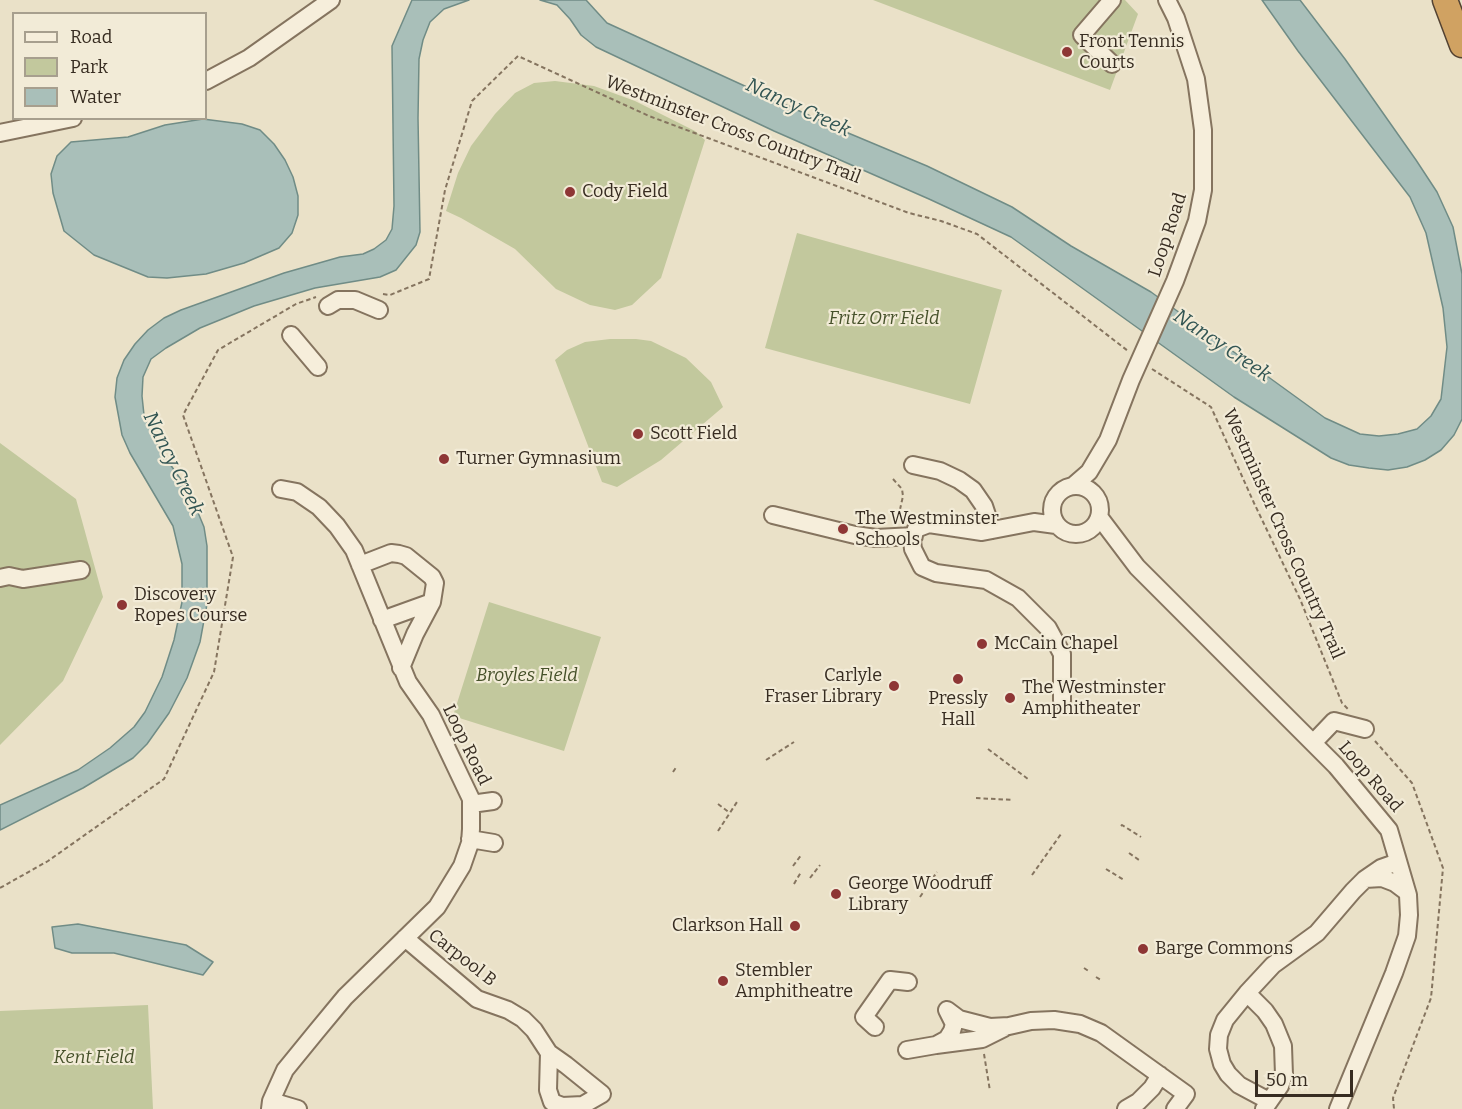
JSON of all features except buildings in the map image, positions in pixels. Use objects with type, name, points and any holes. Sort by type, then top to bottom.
[{"type":"highway","points":[[1445,0],[1462,45]]},
{"type":"highway","points":[[1453,0],[1462,34]]},
{"type":"street","points":[[207,80],[249,58],[332,0]]},
{"type":"street","points":[[1112,0],[1082,34],[1112,64]]},
{"type":"street","name":"Loop Road","points":[[1074,485],[1089,472],[1108,440],[1131,380],[1175,281],[1197,221],[1203,190],[1203,130],[1196,79],[1176,18],[1167,0]]},
{"type":"street","points":[[0,133],[63,120]]},
{"type":"street","points":[[323,301],[379,302]]},
{"type":"street","points":[[291,336],[318,367]]},
{"type":"street","name":"Loop Road","points":[[1099,500],[1097,484],[1108,450],[1108,440]]},
{"type":"street","points":[[913,465],[940,471],[973,490],[996,529]]},
{"type":"street","points":[[996,529],[1043,506],[1062,490],[1074,485],[1088,488],[1099,500],[1100,518],[1090,530],[1083,533],[1068,533],[1056,525],[1034,522],[982,532],[929,524],[916,529],[914,536],[913,549],[922,567],[936,573],[986,580],[1018,598],[1048,628],[1062,654],[1062,701]]},
{"type":"street","name":"Loop Road","points":[[270,1105],[285,1070],[316,1032],[345,998],[437,907],[462,866],[470,838],[471,804],[471,799],[431,715],[401,668],[354,550],[337,526],[319,507],[297,492],[281,489]]},
{"type":"street","points":[[1056,525],[1052,510],[1057,495]]},
{"type":"street","points":[[773,515],[855,535],[876,538],[914,536]]},
{"type":"street","name":"Loop Road","points":[[1100,518],[1137,567],[1336,766],[1389,830],[1407,892],[1409,915],[1407,936],[1338,1109]]},
{"type":"street","name":"Loop Road","points":[[1083,533],[1106,542],[1123,559],[1137,567]]},
{"type":"street","points":[[360,566],[391,553],[406,556],[432,577],[435,583],[432,602],[401,668]]},
{"type":"street","points":[[0,578],[9,576],[23,579],[81,570]]},
{"type":"street","points":[[382,620],[432,602]]},
{"type":"street","points":[[1313,743],[1334,721],[1365,729]]},
{"type":"street","points":[[471,804],[493,801]]},
{"type":"street","points":[[470,838],[494,843]]},
{"type":"street","points":[[1247,993],[1274,1024],[1283,1046],[1284,1075],[1280,1086],[1266,1105],[1239,1085],[1222,1064],[1218,1049],[1219,1035],[1225,1020],[1247,993],[1273,965],[1317,933],[1365,879],[1381,868],[1398,861]]},
{"type":"street","points":[[1365,879],[1382,878],[1395,883],[1407,892]]},
{"type":"street","name":"Carpool B","points":[[405,938],[477,999],[508,1010],[523,1019],[534,1030],[549,1053]]},
{"type":"street","points":[[875,1027],[864,1017],[890,980],[908,982]]},
{"type":"street","points":[[936,1045],[947,1039],[952,1031],[954,1024],[947,1010],[959,1019],[990,1027],[1054,1020],[1080,1024],[1101,1033],[1186,1094],[1176,1109]]},
{"type":"street","points":[[907,1050],[982,1039],[1009,1026]]},
{"type":"street","points":[[1126,1109],[1138,1102],[1152,1088],[1160,1075]]},
{"type":"street","points":[[270,1105],[298,1109]]},
{"type":"path","name":"Westminster Cross Country Trail","points":[[379,302],[429,279],[445,190],[472,100],[518,56],[649,116],[909,213],[977,234],[1140,361],[1211,407],[1300,599],[1342,703],[1412,783],[1443,868],[1431,998],[1393,1098],[1394,1109]]},
{"type":"path","points":[[0,888],[48,861],[164,779],[214,672],[233,557],[183,415],[218,350],[296,304],[323,301]]},
{"type":"path","points":[[893,479],[903,489],[898,514]]},
{"type":"path","points":[[766,760],[794,742]]},
{"type":"path","points":[[988,748],[1028,779]]},
{"type":"path","points":[[673,772],[677,766]]},
{"type":"path","points":[[976,798],[1013,800]]},
{"type":"path","points":[[718,831],[738,802]]},
{"type":"path","points":[[718,804],[730,813]]},
{"type":"path","points":[[1121,826],[1140,837]]},
{"type":"path","points":[[1032,875],[1061,834]]},
{"type":"path","points":[[1129,853],[1139,860]]},
{"type":"path","points":[[793,866],[802,854]]},
{"type":"path","points":[[810,878],[820,865]]},
{"type":"path","points":[[1106,870],[1124,880]]},
{"type":"path","points":[[794,884],[801,872]]},
{"type":"path","points":[[920,897],[937,873]]},
{"type":"path","points":[[1084,968],[1090,972]]},
{"type":"path","points":[[1096,977],[1101,980]]},
{"type":"path","points":[[983,1048],[990,1091]]},
{"type":"green space","name":"Front Tennis Courts","points":[[873,0],[1125,0],[1138,14],[1110,90]]},
{"type":"green space","name":"Cody Field","points":[[555,81],[594,86],[635,101],[695,131],[705,140],[661,278],[632,305],[615,310],[590,305],[556,289],[515,249],[446,211],[458,173],[471,146],[495,114],[515,93],[534,83]]},
{"type":"green space","name":"Fritz Orr Field","points":[[797,233],[1002,290],[970,404],[765,348]]},
{"type":"green space","name":"Scott Field","points":[[610,339],[651,341],[686,358],[711,382],[723,407],[661,460],[617,487],[602,482],[555,360],[567,350],[585,342]]},
{"type":"green space","points":[[0,443],[76,499],[103,597],[63,681],[0,745]]},
{"type":"green space","name":"Broyles Field","points":[[489,602],[601,637],[564,751],[453,716]]},
{"type":"green space","name":"Kent Field","points":[[148,1005],[153,1109],[0,1109],[0,1011]]},
{"type":"water","points":[[412,0],[469,0],[444,9],[430,22],[423,40],[419,59],[418,118],[420,232],[416,245],[396,270],[380,277],[315,288],[254,306],[200,328],[151,359],[143,377],[144,415],[160,450],[189,491],[204,527],[207,546],[207,604],[200,642],[187,678],[169,713],[147,744],[133,758],[83,788],[0,830],[0,805],[78,770],[110,748],[134,727],[145,712],[162,677],[174,640],[182,602],[182,564],[173,526],[130,453],[122,435],[115,397],[117,378],[124,360],[148,330],[164,318],[181,310],[284,273],[340,257],[363,254],[386,240],[392,229],[394,206],[392,46]]},
{"type":"water","name":"Nancy Creek","points":[[540,0],[586,0],[607,23],[841,130],[927,166],[1012,207],[1071,246],[1151,292],[1325,418],[1360,434],[1379,436],[1398,434],[1417,429],[1431,416],[1441,399],[1447,347],[1443,308],[1426,233],[1410,197],[1298,51],[1262,0],[1300,0],[1345,59],[1416,160],[1437,192],[1453,227],[1462,274],[1462,419],[1454,435],[1441,450],[1407,467],[1388,470],[1369,468],[1349,465],[1331,458],[1234,397],[1011,237],[774,131],[596,47],[581,35],[557,5]]},
{"type":"water","points":[[207,120],[242,124],[260,130],[274,144],[293,177],[298,196],[298,215],[292,233],[279,248],[244,263],[206,274],[167,278],[148,277],[94,255],[64,231],[53,193],[51,174],[57,156],[71,142],[128,137],[165,125]]},
{"type":"water","points":[[78,924],[186,945],[213,962],[203,975],[114,953],[72,953],[55,948],[52,927]]},
{"type":"place","name":"Front Tennis Courts","points":[[1067,52]]},
{"type":"place","name":"Cody Field","points":[[570,192]]},
{"type":"place","name":"Scott Field","points":[[638,434]]},
{"type":"place","name":"Turner Gymnasium","points":[[444,459]]},
{"type":"place","name":"The Westminster Schools","points":[[843,529]]},
{"type":"place","name":"Discovery Ropes Course","points":[[122,605]]},
{"type":"place","name":"McCain Chapel","points":[[982,644]]},
{"type":"place","name":"Pressly Hall","points":[[958,679]]},
{"type":"place","name":"Carlyle Fraser Library","points":[[894,686]]},
{"type":"place","name":"The Westminster Amphitheater","points":[[1010,698]]},
{"type":"place","name":"George Woodruff Library","points":[[836,894]]},
{"type":"place","name":"Clarkson Hall","points":[[795,926]]},
{"type":"place","name":"Barge Commons","points":[[1143,949]]},
{"type":"place","name":"Stembler Amphitheatre","points":[[723,981]]}]
